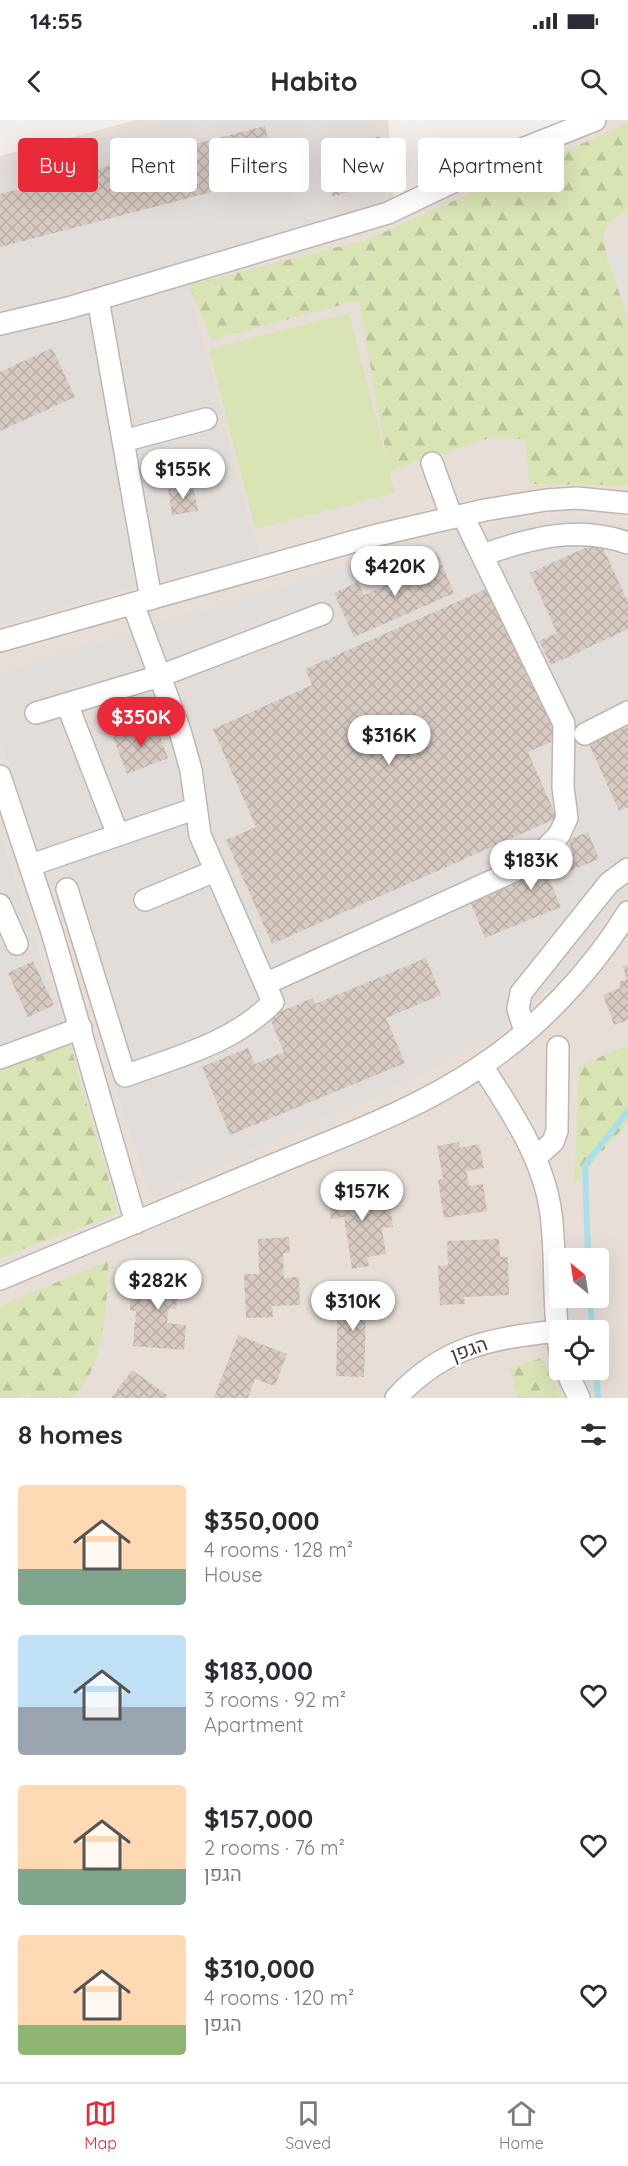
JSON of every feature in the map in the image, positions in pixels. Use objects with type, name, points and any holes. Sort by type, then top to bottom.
[{"type":"street","points":[[0,324],[98,299],[388,213],[515,152],[595,120]]},
{"type":"street","points":[[67,889],[125,1076],[235,1034],[257,1019],[273,1002],[200,835],[194,809],[191,770],[160,676],[142,601],[123,441],[98,299]]},
{"type":"street","points":[[123,441],[206,419]]},
{"type":"street","points":[[265,984],[516,870],[545,849],[559,835],[567,818],[563,787],[564,724],[482,555],[458,517],[432,463]]},
{"type":"street","points":[[0,641],[373,536],[458,517],[546,500],[577,498],[628,503]]},
{"type":"street","points":[[482,555],[530,538],[563,534],[592,533],[628,543]]},
{"type":"street","points":[[36,714],[160,676],[322,614]]},
{"type":"street","points":[[67,704],[118,835]]},
{"type":"street","points":[[585,734],[628,712]]},
{"type":"street","points":[[0,776],[32,865],[136,1223]]},
{"type":"street","points":[[32,865],[194,809]]},
{"type":"street","points":[[525,1031],[518,1009],[520,993],[609,883],[628,869]]},
{"type":"street","points":[[145,900],[215,871]]},
{"type":"street","points":[[0,905],[17,944]]},
{"type":"street","points":[[0,1279],[401,1110],[482,1065],[525,1031],[592,962],[628,912]]},
{"type":"street","points":[[0,1058],[81,1028]]},
{"type":"street","points":[[535,1158],[553,1142],[557,1131],[558,1047]]},
{"type":"street","points":[[482,1065],[535,1158],[546,1187],[551,1214],[557,1320]]},
{"type":"street","name":"הגפן","points":[[396,1398],[438,1361],[460,1351],[511,1336],[549,1340]]},
{"type":"street","points":[[571,1380],[579,1398]]},
{"type":"shaded area","points":[[137,120],[388,120],[389,138],[321,138],[321,192],[393,192],[394,199],[418,188],[418,192],[564,192],[564,138],[525,138],[564,120],[628,120],[628,1398],[0,1398],[0,156],[18,151],[18,192],[98,192],[98,138],[68,138]]},
{"type":"shaded area","points":[[170,120],[380,120],[381,138],[321,138],[321,192],[383,192],[384,203],[184,268],[259,554],[0,625],[0,164],[18,159],[18,192],[98,192],[98,139]]},
{"type":"shaded area","points":[[628,250],[628,318],[607,257]]},
{"type":"shaded area","points":[[564,517],[605,520],[628,528],[628,889],[569,969],[509,1027],[391,1089],[150,1196],[47,871],[0,740],[0,672],[462,531]]},
{"type":"shaded area","points":[[0,833],[64,1025],[0,1054]]},
{"type":"green space","points":[[628,123],[628,210],[612,220],[603,234],[607,257],[628,318],[628,485],[530,484],[525,439],[490,438],[389,471],[359,300],[211,340],[189,285],[369,239],[474,192],[564,192],[564,152]]},
{"type":"green space","points":[[349,313],[395,493],[255,529],[209,349]]},
{"type":"green space","points":[[70,1044],[118,1213],[0,1258],[0,1071]]},
{"type":"green space","points":[[628,1045],[628,1122],[574,1184],[579,1066]]},
{"type":"green space","points":[[108,1261],[107,1296],[102,1334],[92,1369],[83,1385],[72,1398],[30,1398],[28,1393],[18,1398],[0,1398],[0,1306]]},
{"type":"green space","points":[[542,1358],[549,1373],[549,1380],[552,1380],[561,1398],[518,1398],[509,1368]]},
{"type":"building","points":[[265,126],[268,138],[218,138]]},
{"type":"building","points":[[209,140],[209,192],[212,192],[0,247],[0,194],[18,189],[18,192],[98,192],[98,169],[110,166],[110,192],[197,192],[197,143]]},
{"type":"building","points":[[331,192],[348,192],[333,197]]},
{"type":"building","points":[[52,348],[75,397],[0,431],[0,372]]},
{"type":"building","points":[[193,485],[198,511],[172,515],[168,489]]},
{"type":"building","points":[[600,541],[628,602],[628,629],[551,665],[539,641],[557,633],[530,573]]},
{"type":"building","points":[[437,553],[454,593],[354,637],[334,593],[358,582],[364,595],[416,572],[412,564]]},
{"type":"building","points":[[493,586],[560,738],[528,752],[557,818],[272,944],[226,840],[256,827],[213,729],[312,685],[305,669]]},
{"type":"building","points":[[154,721],[168,758],[127,774],[113,737]]},
{"type":"building","points":[[628,726],[628,807],[619,811],[589,744]]},
{"type":"building","points":[[588,832],[599,859],[549,879],[561,907],[485,938],[470,901],[543,872],[539,863],[572,850],[568,840]]},
{"type":"building","points":[[426,958],[441,995],[386,1018],[405,1063],[230,1135],[202,1067],[248,1048],[255,1064],[284,1052],[269,1016],[313,998],[315,1004]]},
{"type":"building","points":[[33,961],[54,1005],[28,1017],[8,973]]},
{"type":"building","points":[[628,965],[628,1020],[614,1025],[603,995],[620,988],[619,982],[627,979],[623,967]]},
{"type":"building","points":[[459,1142],[460,1148],[479,1144],[484,1168],[466,1171],[469,1186],[483,1184],[487,1211],[444,1218],[438,1181],[443,1178],[437,1146]]},
{"type":"building","points":[[365,1187],[366,1196],[388,1192],[393,1227],[382,1228],[386,1254],[367,1257],[369,1266],[352,1269],[344,1217],[331,1219],[328,1193]]},
{"type":"building","points":[[289,1237],[290,1253],[283,1253],[284,1278],[299,1277],[300,1305],[272,1306],[273,1317],[246,1318],[244,1274],[259,1274],[258,1239]]},
{"type":"building","points":[[499,1239],[500,1257],[508,1257],[509,1295],[464,1297],[465,1304],[440,1305],[438,1266],[448,1265],[447,1241]]},
{"type":"building","points":[[133,1273],[189,1278],[187,1298],[177,1298],[176,1309],[169,1308],[167,1323],[186,1325],[184,1350],[133,1346],[136,1311],[130,1310]]},
{"type":"building","points":[[338,1293],[377,1294],[376,1317],[366,1317],[364,1377],[336,1376]]},
{"type":"building","points":[[238,1335],[287,1354],[275,1386],[255,1379],[248,1398],[214,1398]]},
{"type":"building","points":[[132,1370],[167,1395],[165,1398],[111,1398]]},
{"type":"waterway","points":[[588,1248],[585,1165],[628,1111]]},
{"type":"waterway","points":[[591,1308],[591,1320]]},
{"type":"waterway","points":[[597,1380],[598,1398]]}]
